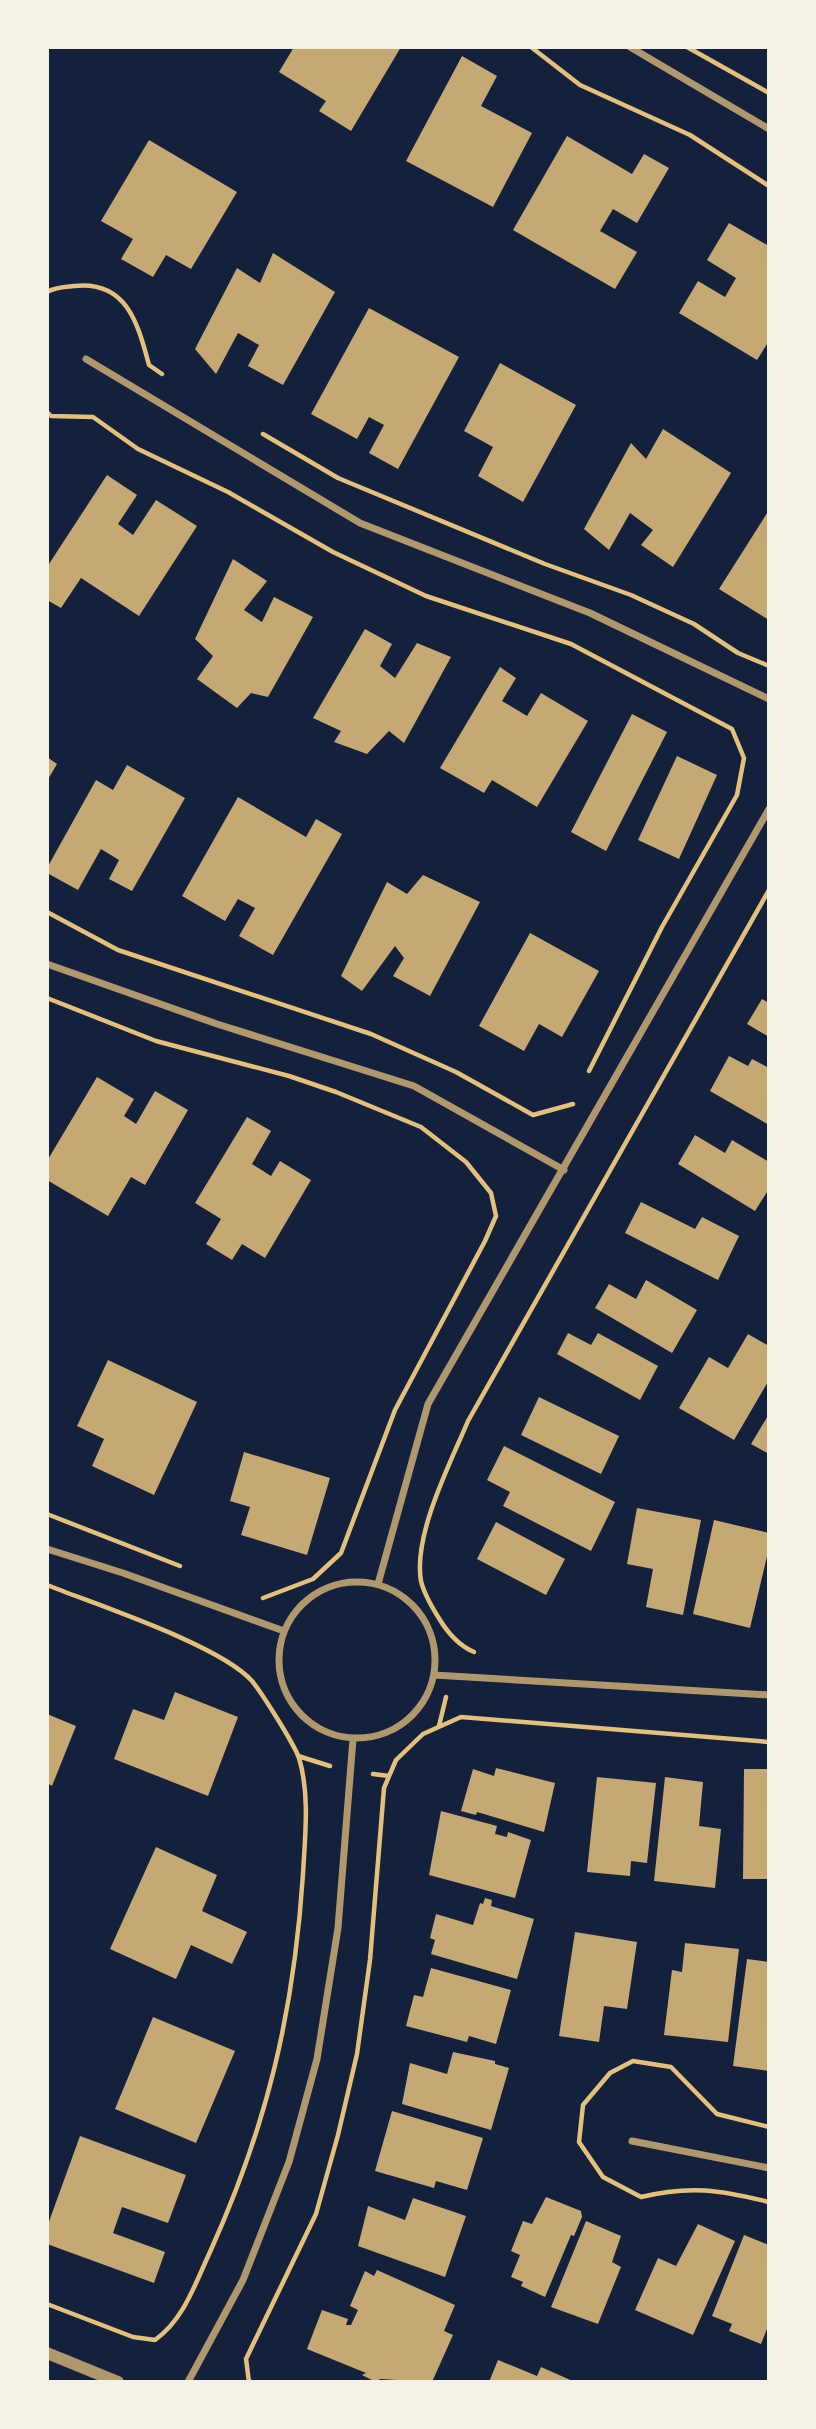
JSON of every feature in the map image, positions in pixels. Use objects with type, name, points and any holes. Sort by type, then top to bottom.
[{"type":"street","points":[[631,47],[769,129]]},
{"type":"street","points":[[86,359],[360,523],[590,613],[769,699]]},
{"type":"street","points":[[378,1584],[428,1404],[769,809]]},
{"type":"street","points":[[47,964],[217,1024],[414,1086],[564,1170]]},
{"type":"street","points":[[47,1549],[123,1573],[284,1631]]},
{"type":"street","points":[[350,1582],[378,1584],[404,1597],[424,1619],[434,1646],[434,1675],[425,1701],[406,1722],[381,1735],[353,1739],[329,1733],[308,1721],[291,1703],[281,1680],[279,1655],[284,1631],[299,1607],[322,1590],[350,1582]]},
{"type":"street","points":[[434,1675],[769,1695]]},
{"type":"street","points":[[188,2382],[243,2280],[289,2162],[317,2060],[338,1928],[353,1739]]},
{"type":"street","points":[[632,2141],[769,2168]]},
{"type":"street","points":[[47,2353],[118,2382]]},
{"type":"path","points":[[531,47],[580,85],[690,135],[769,186]]},
{"type":"path","points":[[687,47],[769,93]]},
{"type":"path","points":[[47,292],[86,285],[110,290],[137,321],[149,365],[170,379]]},
{"type":"path","points":[[47,412],[51,416],[93,417],[138,449],[228,492],[332,552],[426,596],[571,644],[732,729],[744,758],[737,795],[662,927],[583,1082]]},
{"type":"path","points":[[259,432],[338,478],[545,564],[631,595],[694,624],[738,653],[769,666]]},
{"type":"path","points":[[486,1653],[472,1652],[449,1634],[433,1609],[421,1581],[422,1544],[445,1476],[468,1421],[769,890]]},
{"type":"path","points":[[47,912],[117,950],[371,1034],[456,1072],[533,1115],[573,1104],[578,1093]]},
{"type":"path","points":[[47,998],[156,1041],[300,1080],[421,1127],[466,1162],[492,1193],[496,1216],[395,1409],[341,1553],[313,1579],[264,1598],[253,1595]]},
{"type":"path","points":[[47,1514],[183,1567]]},
{"type":"path","points":[[47,1585],[223,1657],[252,1681],[298,1756],[306,1830],[290,1984],[276,2070],[239,2185],[184,2308],[170,2329],[155,2340],[133,2336],[47,2304]]},
{"type":"path","points":[[249,2382],[246,2359],[316,2214],[354,2068],[370,1960],[384,1788],[396,1760],[422,1734],[461,1717],[769,1742]]},
{"type":"building","points":[[294,47],[401,47],[351,131],[319,111],[326,101],[279,72]]},
{"type":"building","points":[[462,56],[497,76],[481,106],[532,133],[493,207],[406,161]]},
{"type":"building","points":[[567,136],[632,174],[644,154],[669,168],[637,223],[613,209],[600,231],[637,252],[615,289],[513,230]]},
{"type":"building","points":[[149,140],[237,192],[191,269],[166,255],[153,277],[121,259],[133,239],[101,221]]},
{"type":"building","points":[[729,223],[769,246],[769,341],[757,360],[679,313],[698,281],[725,297],[736,278],[707,260]]},
{"type":"building","points":[[273,253],[335,292],[283,385],[248,366],[259,345],[238,333],[216,374],[195,349],[237,268],[260,283]]},
{"type":"building","points":[[369,308],[459,357],[398,469],[369,453],[384,425],[369,417],[357,439],[311,414]]},
{"type":"building","points":[[500,363],[576,405],[523,502],[478,476],[493,447],[464,431]]},
{"type":"building","points":[[663,429],[731,473],[673,567],[641,545],[653,530],[630,513],[609,550],[584,529],[631,443],[646,459]]},
{"type":"building","points":[[107,475],[137,495],[118,524],[133,535],[156,500],[197,526],[139,616],[81,578],[61,608],[47,600],[47,567]]},
{"type":"building","points":[[769,510],[769,620],[719,589]]},
{"type":"building","points":[[233,559],[267,581],[244,610],[262,622],[274,597],[313,617],[268,697],[251,693],[237,708],[197,679],[213,656],[195,639]]},
{"type":"building","points":[[365,629],[392,644],[380,666],[395,678],[417,643],[451,657],[404,743],[389,731],[367,754],[334,742],[341,731],[313,718]]},
{"type":"building","points":[[500,667],[516,678],[502,701],[527,716],[541,693],[588,721],[537,807],[492,780],[484,793],[440,768]]},
{"type":"building","points":[[632,714],[667,732],[606,851],[571,832]]},
{"type":"building","points":[[677,756],[717,775],[679,859],[638,840]]},
{"type":"building","points":[[47,757],[57,764],[47,781]]},
{"type":"building","points":[[127,765],[185,798],[132,891],[109,879],[119,860],[101,849],[78,890],[47,873],[47,868],[96,780],[113,790]]},
{"type":"building","points":[[238,797],[306,837],[316,819],[342,834],[273,955],[239,936],[255,908],[238,899],[225,921],[182,896]]},
{"type":"building","points":[[423,875],[480,902],[430,996],[393,976],[404,958],[395,946],[362,991],[341,976],[387,882],[407,894]]},
{"type":"building","points":[[530,933],[599,971],[562,1037],[539,1024],[524,1051],[479,1026]]},
{"type":"building","points":[[762,999],[769,1003],[769,1037],[747,1024]]},
{"type":"building","points":[[729,1056],[748,1066],[752,1059],[769,1068],[769,1125],[710,1091]]},
{"type":"building","points":[[97,1077],[134,1099],[124,1116],[136,1124],[155,1091],[188,1110],[145,1185],[131,1177],[108,1216],[47,1180],[47,1161]]},
{"type":"building","points":[[247,1117],[271,1131],[252,1164],[271,1176],[280,1161],[311,1180],[265,1258],[242,1244],[232,1260],[206,1244],[221,1219],[195,1203]]},
{"type":"building","points":[[695,1135],[725,1153],[732,1140],[769,1162],[769,1189],[755,1211],[678,1164]]},
{"type":"building","points":[[641,1202],[695,1229],[702,1217],[739,1236],[718,1280],[625,1233]]},
{"type":"building","points":[[646,1280],[697,1310],[672,1353],[595,1308],[609,1284],[636,1299]]},
{"type":"building","points":[[568,1333],[591,1345],[598,1333],[658,1366],[640,1400],[557,1354]]},
{"type":"building","points":[[748,1334],[769,1346],[769,1380],[734,1440],[679,1408],[709,1357],[728,1368]]},
{"type":"building","points":[[108,1360],[197,1402],[154,1495],[92,1466],[104,1439],[77,1426]]},
{"type":"building","points":[[539,1397],[619,1436],[601,1474],[521,1435]]},
{"type":"building","points":[[769,1414],[769,1454],[751,1444]]},
{"type":"building","points":[[504,1446],[615,1502],[591,1551],[503,1506],[510,1492],[487,1480]]},
{"type":"building","points":[[244,1452],[330,1478],[307,1555],[241,1535],[250,1507],[230,1501]]},
{"type":"building","points":[[637,1508],[701,1520],[683,1615],[646,1607],[653,1569],[627,1564]]},
{"type":"building","points":[[714,1520],[769,1533],[769,1548],[750,1628],[693,1614]]},
{"type":"building","points":[[496,1522],[565,1559],[546,1595],[477,1559]]},
{"type":"building","points":[[175,1692],[238,1717],[208,1796],[114,1759],[133,1709],[164,1720]]},
{"type":"building","points":[[47,1714],[76,1726],[52,1786],[47,1783]]},
{"type":"building","points":[[496,1768],[555,1783],[544,1832],[477,1812],[476,1815],[461,1811],[473,1769],[494,1776]]},
{"type":"building","points":[[744,1769],[769,1769],[769,1879],[743,1879]]},
{"type":"building","points":[[597,1777],[656,1783],[647,1863],[631,1861],[630,1876],[587,1872]]},
{"type":"building","points":[[665,1777],[703,1782],[699,1826],[721,1829],[715,1888],[654,1881]]},
{"type":"building","points":[[441,1811],[497,1826],[495,1834],[507,1837],[508,1832],[531,1840],[515,1898],[429,1875]]},
{"type":"building","points":[[156,1847],[217,1875],[202,1911],[247,1932],[232,1964],[191,1945],[176,1979],[110,1949]]},
{"type":"building","points":[[485,1898],[492,1900],[491,1906],[534,1919],[517,1979],[431,1954],[435,1940],[430,1938],[436,1914],[473,1925],[480,1903],[483,1904]]},
{"type":"building","points":[[575,1932],[637,1942],[627,2009],[604,2006],[599,2042],[559,2036]]},
{"type":"building","points":[[685,1943],[739,1949],[728,2042],[664,2035],[672,1970],[682,1972]]},
{"type":"building","points":[[747,1959],[769,1962],[769,2071],[733,2066]]},
{"type":"building","points":[[431,1968],[511,1990],[496,2044],[469,2036],[467,2042],[406,2026],[414,1995],[423,1997]]},
{"type":"building","points":[[153,2017],[235,2051],[196,2143],[115,2109]]},
{"type":"building","points":[[453,2052],[495,2061],[495,2064],[509,2068],[491,2130],[402,2104],[410,2063],[447,2074]]},
{"type":"building","points":[[392,2111],[483,2138],[467,2190],[436,2181],[434,2188],[375,2171]]},
{"type":"building","points":[[80,2136],[186,2175],[168,2223],[122,2207],[113,2233],[165,2252],[154,2283],[47,2244],[47,2227]]},
{"type":"building","points":[[546,2197],[581,2211],[582,2217],[574,2236],[571,2235],[545,2297],[521,2286],[523,2282],[511,2277],[520,2255],[511,2251],[523,2221],[532,2224]]},
{"type":"building","points":[[413,2198],[466,2216],[445,2277],[358,2246],[368,2206],[405,2220]]},
{"type":"building","points":[[586,2221],[621,2236],[612,2262],[621,2267],[598,2324],[551,2307]]},
{"type":"building","points":[[698,2224],[735,2241],[693,2335],[635,2310],[658,2258],[676,2266]]},
{"type":"building","points":[[744,2235],[769,2245],[769,2324],[761,2344],[729,2331],[732,2324],[712,2316]]},
{"type":"building","points":[[377,2270],[455,2305],[444,2331],[453,2335],[432,2382],[380,2379],[376,2382],[362,2375],[366,2373],[307,2349],[322,2310],[348,2319],[346,2325],[351,2325],[358,2310],[350,2306],[365,2271],[374,2276]]},
{"type":"building","points":[[498,2360],[537,2376],[541,2367],[575,2382],[489,2382]]}]
